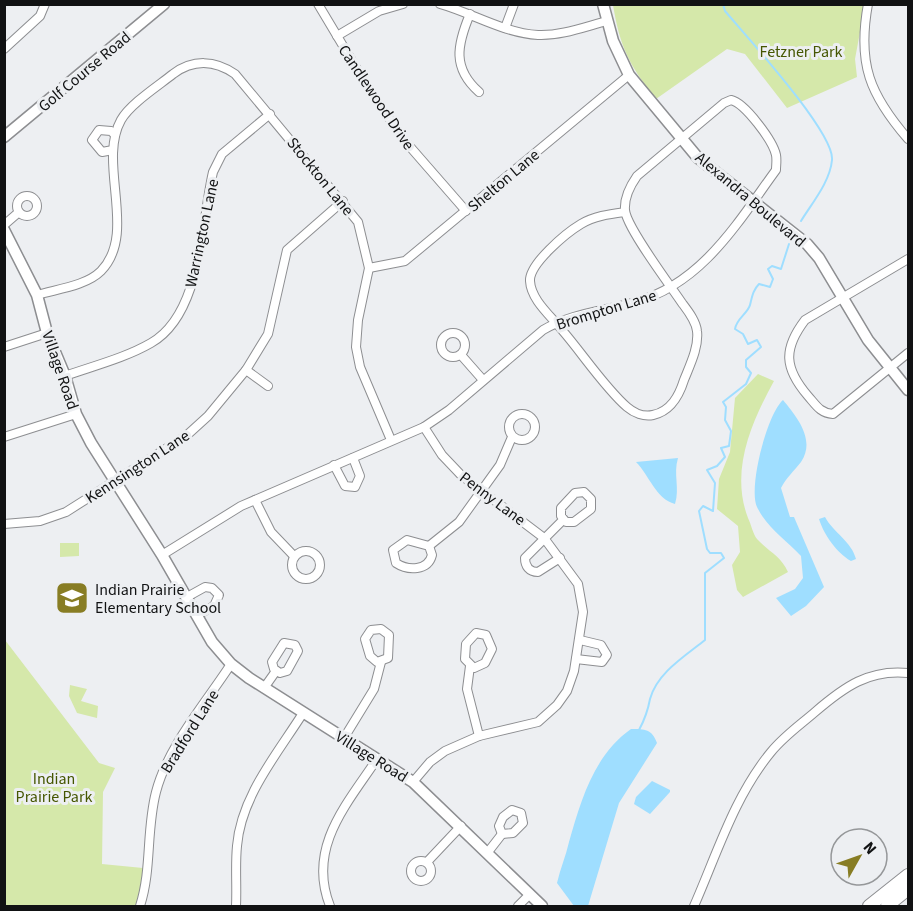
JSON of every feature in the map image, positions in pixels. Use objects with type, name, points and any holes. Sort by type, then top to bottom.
[{"type":"main road","points":[[869,906],[909,875]]},
{"type":"main road","points":[[887,906],[909,889]]},
{"type":"street","points":[[4,49],[40,16],[45,4]]},
{"type":"street","name":"Golf Course Road","points":[[4,137],[164,4]]},
{"type":"street","name":"Candlewood Drive","points":[[318,4],[370,91],[405,141],[466,211]]},
{"type":"street","points":[[337,36],[379,11],[403,4]]},
{"type":"street","points":[[440,4],[505,28],[529,34],[548,34],[607,21]]},
{"type":"street","points":[[505,28],[514,4]]},
{"type":"street","name":"Alexandra Boulevard","points":[[603,4],[613,41],[629,75],[698,158],[807,244],[819,258],[868,340],[909,390]]},
{"type":"street","points":[[868,4],[865,51],[871,84],[877,100],[909,139]]},
{"type":"street","points":[[470,14],[459,40],[458,63],[466,80],[478,92]]},
{"type":"street","name":"Stockton Lane","points":[[37,295],[79,284],[101,271],[114,249],[117,219],[113,150],[115,135],[122,118],[152,90],[182,67],[204,62],[222,64],[235,74],[270,114],[358,222],[369,268],[358,320],[356,348],[360,367],[391,440]]},
{"type":"street","name":"Shelton Lane","points":[[369,268],[405,261],[629,75]]},
{"type":"street","name":"Brompton Lane","points":[[162,555],[255,500],[424,427],[449,410],[556,322],[637,302],[672,287],[704,263],[776,170],[776,156],[772,144],[743,106],[731,100],[724,103],[637,176],[629,188],[625,212]]},
{"type":"street","name":"Warrington Lane","points":[[65,376],[137,350],[153,342],[169,328],[188,297],[213,172],[222,154],[270,114]]},
{"type":"street","points":[[113,150],[102,152],[92,140],[99,130],[111,131],[115,135]]},
{"type":"street","name":"Kennsington Lane","points":[[4,524],[40,521],[66,512],[186,436],[208,416],[246,370],[268,334],[287,250],[342,201]]},
{"type":"street","points":[[4,225],[19,212]]},
{"type":"street","points":[[625,212],[632,229],[672,287],[697,330],[696,346],[679,396],[658,414],[646,416],[627,407],[533,295],[530,280],[537,261],[580,224],[599,216],[625,212]]},
{"type":"street","name":"Village Road","points":[[4,230],[37,295],[47,333],[65,376],[76,414],[212,642],[231,664],[264,688],[413,782],[542,906]]},
{"type":"street","points":[[907,262],[810,315],[794,334],[789,358],[795,381],[820,411],[833,414],[909,353]]},
{"type":"street","points":[[4,348],[47,333]]},
{"type":"street","points":[[461,355],[483,380]]},
{"type":"street","points":[[246,370],[268,386]]},
{"type":"street","points":[[4,437],[76,414]]},
{"type":"street","name":"Penny Lane","points":[[413,782],[436,757],[479,736],[538,722],[557,705],[567,692],[576,659],[580,640],[582,597],[578,584],[544,538],[461,475],[442,455],[424,427]]},
{"type":"street","points":[[429,546],[459,522],[500,465],[512,437]]},
{"type":"street","points":[[334,465],[345,486],[355,487],[360,477],[353,458]]},
{"type":"street","points":[[579,492],[588,495],[592,504],[588,513],[574,522],[563,519],[561,508],[570,495],[579,492]]},
{"type":"street","points":[[255,500],[271,532],[293,555]]},
{"type":"street","points":[[544,538],[563,519]]},
{"type":"street","name":"Penny Lane","points":[[544,538],[525,558],[528,569],[538,572],[560,558]]},
{"type":"street","points":[[402,541],[420,542],[429,546],[431,560],[425,567],[404,568],[394,559],[393,550],[402,541]]},
{"type":"street","points":[[187,597],[206,588],[212,588],[219,596],[214,606],[197,615]]},
{"type":"street","points":[[344,738],[374,689],[381,662],[388,658],[391,640],[386,631],[376,629],[367,634],[364,644],[373,660],[381,662]]},
{"type":"street","points":[[470,666],[478,668],[485,663],[492,649],[486,635],[476,633],[468,639],[465,659],[470,666],[466,689],[479,736]]},
{"type":"street","points":[[576,659],[602,662],[608,655],[601,645],[580,640]]},
{"type":"street","name":"Bradford Lane","points":[[140,906],[146,885],[155,794],[162,772],[231,664]]},
{"type":"street","points":[[264,688],[276,671]]},
{"type":"street","points":[[694,906],[731,818],[772,750],[851,683],[882,673],[909,673]]},
{"type":"street","points":[[236,906],[237,844],[243,817],[255,789],[303,713]]},
{"type":"street","points":[[330,906],[324,889],[324,854],[328,835],[377,759]]},
{"type":"street","points":[[427,862],[461,826]]},
{"type":"street","points":[[488,852],[502,834]]},
{"type":"street","points":[[518,906],[530,894]]},
{"type":"green space","name":"Fetzner Park","points":[[613,5],[865,5],[855,59],[857,77],[787,108],[745,54],[727,49],[656,99],[627,55]]},
{"type":"green space","points":[[758,374],[774,381],[751,430],[746,448],[742,465],[743,500],[756,537],[778,558],[788,572],[743,597],[737,590],[732,565],[740,552],[738,526],[717,509],[719,479],[730,452],[735,398]]},
{"type":"green space","points":[[60,543],[79,543],[79,556],[60,557]]},
{"type":"green space","name":"Indian Prairie Park","points":[[5,640],[99,763],[115,768],[103,792],[102,864],[143,868],[141,888],[135,906],[5,906]]},
{"type":"green space","points":[[70,685],[87,689],[81,701],[98,706],[97,718],[77,713],[69,696]]},
{"type":"water","points":[[783,400],[799,421],[806,437],[806,445],[801,462],[781,488],[790,517],[794,517],[824,587],[806,606],[791,616],[776,598],[795,589],[803,578],[801,556],[766,521],[757,507],[755,498],[757,468],[765,435]]},
{"type":"water","points":[[678,458],[675,504],[658,492],[636,462]]},
{"type":"water","points":[[825,517],[851,547],[856,559],[851,561],[832,543],[819,519]]},
{"type":"water","points":[[631,729],[647,731],[653,735],[657,743],[619,803],[588,906],[574,906],[557,883],[579,810],[598,765],[618,740]]},
{"type":"water","points":[[652,781],[670,792],[650,814],[634,804],[636,797]]},
{"type":"waterway","points":[[723,4],[725,11],[788,85],[829,147],[832,160],[828,176],[801,221]]},
{"type":"waterway","points":[[639,730],[659,681],[665,673],[705,640],[705,573],[724,558],[721,553],[710,553],[707,549],[699,511],[703,506],[713,511],[715,483],[707,470],[717,466],[725,457],[721,448],[729,446],[731,431],[725,420],[726,407],[723,402],[746,384],[751,373],[746,367],[746,360],[761,347],[757,340],[748,344],[743,334],[735,329],[737,322],[749,308],[757,286],[759,284],[770,287],[773,279],[768,269],[772,266],[781,269],[789,244]]},
{"type":"place","name":"Indian Prairie Elementary School","points":[[72,598]]}]
